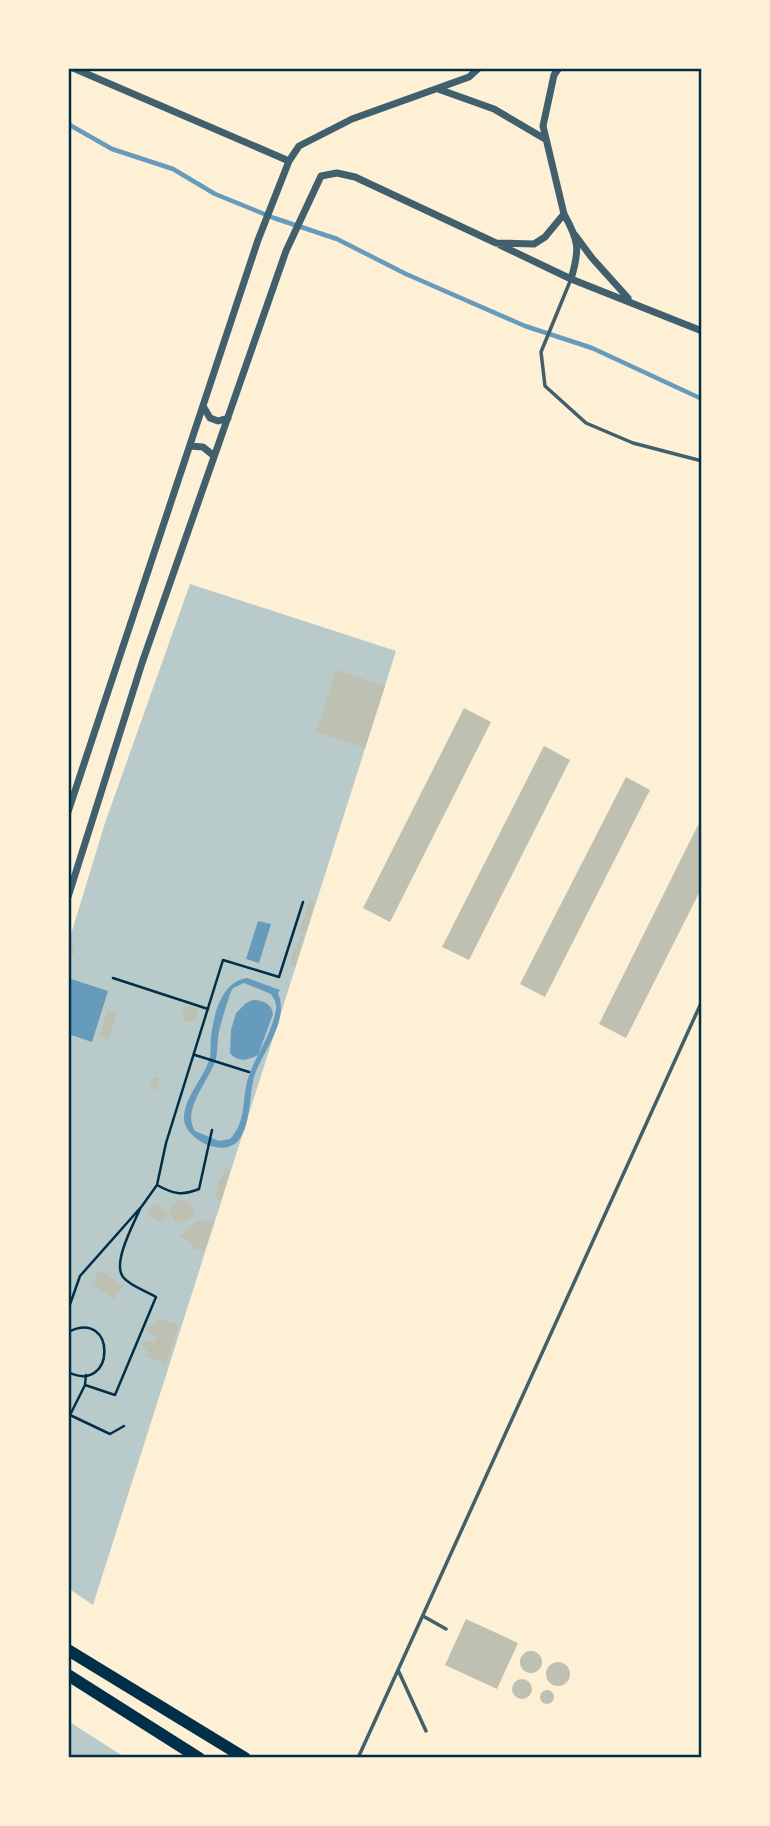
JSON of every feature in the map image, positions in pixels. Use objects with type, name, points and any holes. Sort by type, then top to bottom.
[{"type":"highway","points":[[68,1650],[245,1758]]},
{"type":"highway","points":[[68,1675],[199,1758]]},
{"type":"street","points":[[74,68],[289,161]]},
{"type":"street","points":[[68,812],[258,240],[289,161],[299,146],[352,119],[470,77],[480,68]]},
{"type":"street","points":[[559,68],[554,75],[543,126],[564,214],[592,258],[631,301]]},
{"type":"street","points":[[437,89],[494,109],[545,139]]},
{"type":"street","points":[[68,897],[142,663],[214,456],[286,251],[321,176],[337,173],[355,177],[571,279],[702,331]]},
{"type":"street","points":[[496,243],[534,244],[545,237],[564,214]]},
{"type":"street","points":[[571,279],[578,254],[575,235]]},
{"type":"street","points":[[203,406],[211,418],[218,421],[228,418]]},
{"type":"street","points":[[190,446],[203,447],[214,456]]},
{"type":"lane","points":[[571,279],[541,352],[545,386],[586,423],[633,443],[702,461]]},
{"type":"lane","points":[[358,1758],[702,1001]]},
{"type":"lane","points":[[423,1615],[446,1629]]},
{"type":"lane","points":[[398,1670],[426,1731]]},
{"type":"path","points":[[68,1310],[80,1276],[142,1206],[157,1185],[166,1143],[223,960],[279,977],[303,902]]},
{"type":"path","points":[[113,978],[208,1009]]},
{"type":"path","points":[[195,1055],[249,1072]]},
{"type":"path","points":[[157,1185],[172,1194],[186,1194],[199,1189],[206,1146],[212,1130]]},
{"type":"path","points":[[85,1385],[115,1395],[156,1297],[125,1280],[120,1272],[121,1256],[142,1206]]},
{"type":"path","points":[[68,1332],[92,1329],[103,1340],[106,1354],[104,1362],[93,1373],[79,1376],[68,1372]]},
{"type":"path","points":[[86,1375],[85,1385],[70,1415],[110,1434],[124,1426]]},
{"type":"shaded area","points":[[190,584],[396,651],[93,1605],[68,1588],[68,944],[105,823]]},
{"type":"shaded area","points":[[68,1721],[126,1758],[68,1758]]},
{"type":"water","points":[[258,921],[271,924],[259,963],[246,959]]},
{"type":"water","points":[[68,978],[108,991],[92,1042],[68,1034]]},
{"type":"water","points":[[247,978],[280,990],[280,1015],[274,1036],[254,1077],[249,1112],[241,1137],[229,1147],[220,1148],[203,1143],[195,1137],[185,1124],[184,1116],[209,1060],[212,1028],[220,1000],[238,981]],"holes":[[[244,983],[271,994],[276,1005],[274,1019],[250,1073],[239,1126],[230,1139],[219,1141],[195,1131],[192,1122],[194,1104],[216,1059],[219,1031],[233,988]]]},
{"type":"water","points":[[253,1000],[266,1003],[273,1014],[258,1055],[240,1059],[230,1053],[231,1030],[236,1013]]},
{"type":"building","points":[[336,670],[385,686],[365,748],[316,732]]},
{"type":"building","points":[[464,708],[491,722],[390,922],[363,908]]},
{"type":"building","points":[[544,746],[570,760],[469,960],[442,947]]},
{"type":"building","points":[[626,777],[650,790],[545,997],[520,984]]},
{"type":"building","points":[[698,825],[702,827],[702,887],[626,1038],[599,1024]]},
{"type":"building","points":[[309,900],[315,902],[306,933],[300,931]]},
{"type":"building","points":[[301,936],[304,937],[295,966],[291,965],[292,954]]},
{"type":"building","points":[[68,943],[74,945],[74,953],[68,963]]},
{"type":"building","points":[[190,1006],[196,1008],[196,1020],[190,1022],[184,1020],[182,1014],[184,1008]]},
{"type":"building","points":[[107,1011],[117,1014],[109,1039],[99,1036]]},
{"type":"building","points":[[154,1077],[159,1078],[156,1090],[150,1088]]},
{"type":"building","points":[[226,1168],[230,1169],[221,1201],[216,1199],[218,1183]]},
{"type":"building","points":[[179,1200],[189,1202],[195,1210],[190,1220],[176,1224],[169,1212]]},
{"type":"building","points":[[154,1203],[169,1212],[162,1223],[147,1214]]},
{"type":"building","points":[[214,1221],[204,1252],[192,1248],[194,1244],[180,1237],[195,1222]]},
{"type":"building","points":[[100,1270],[123,1286],[114,1299],[91,1284]]},
{"type":"building","points":[[158,1318],[179,1325],[166,1364],[145,1356],[147,1352],[142,1344],[143,1340],[155,1343],[157,1336],[146,1332]]},
{"type":"building","points":[[466,1619],[518,1643],[497,1689],[445,1665]]},
{"type":"building","points":[[527,1651],[535,1651],[542,1658],[542,1666],[535,1673],[527,1673],[520,1666],[520,1658]]},
{"type":"building","points":[[558,1662],[567,1665],[570,1674],[567,1683],[558,1686],[549,1683],[546,1674],[549,1665]]},
{"type":"building","points":[[522,1679],[529,1682],[532,1689],[529,1696],[522,1699],[515,1696],[512,1689],[515,1682]]},
{"type":"building","points":[[544,1690],[550,1690],[554,1697],[550,1704],[544,1704],[540,1700],[540,1694]]},
{"type":"waterway","points":[[68,124],[112,149],[173,169],[215,194],[337,239],[406,274],[525,326],[592,348],[702,399]]}]
